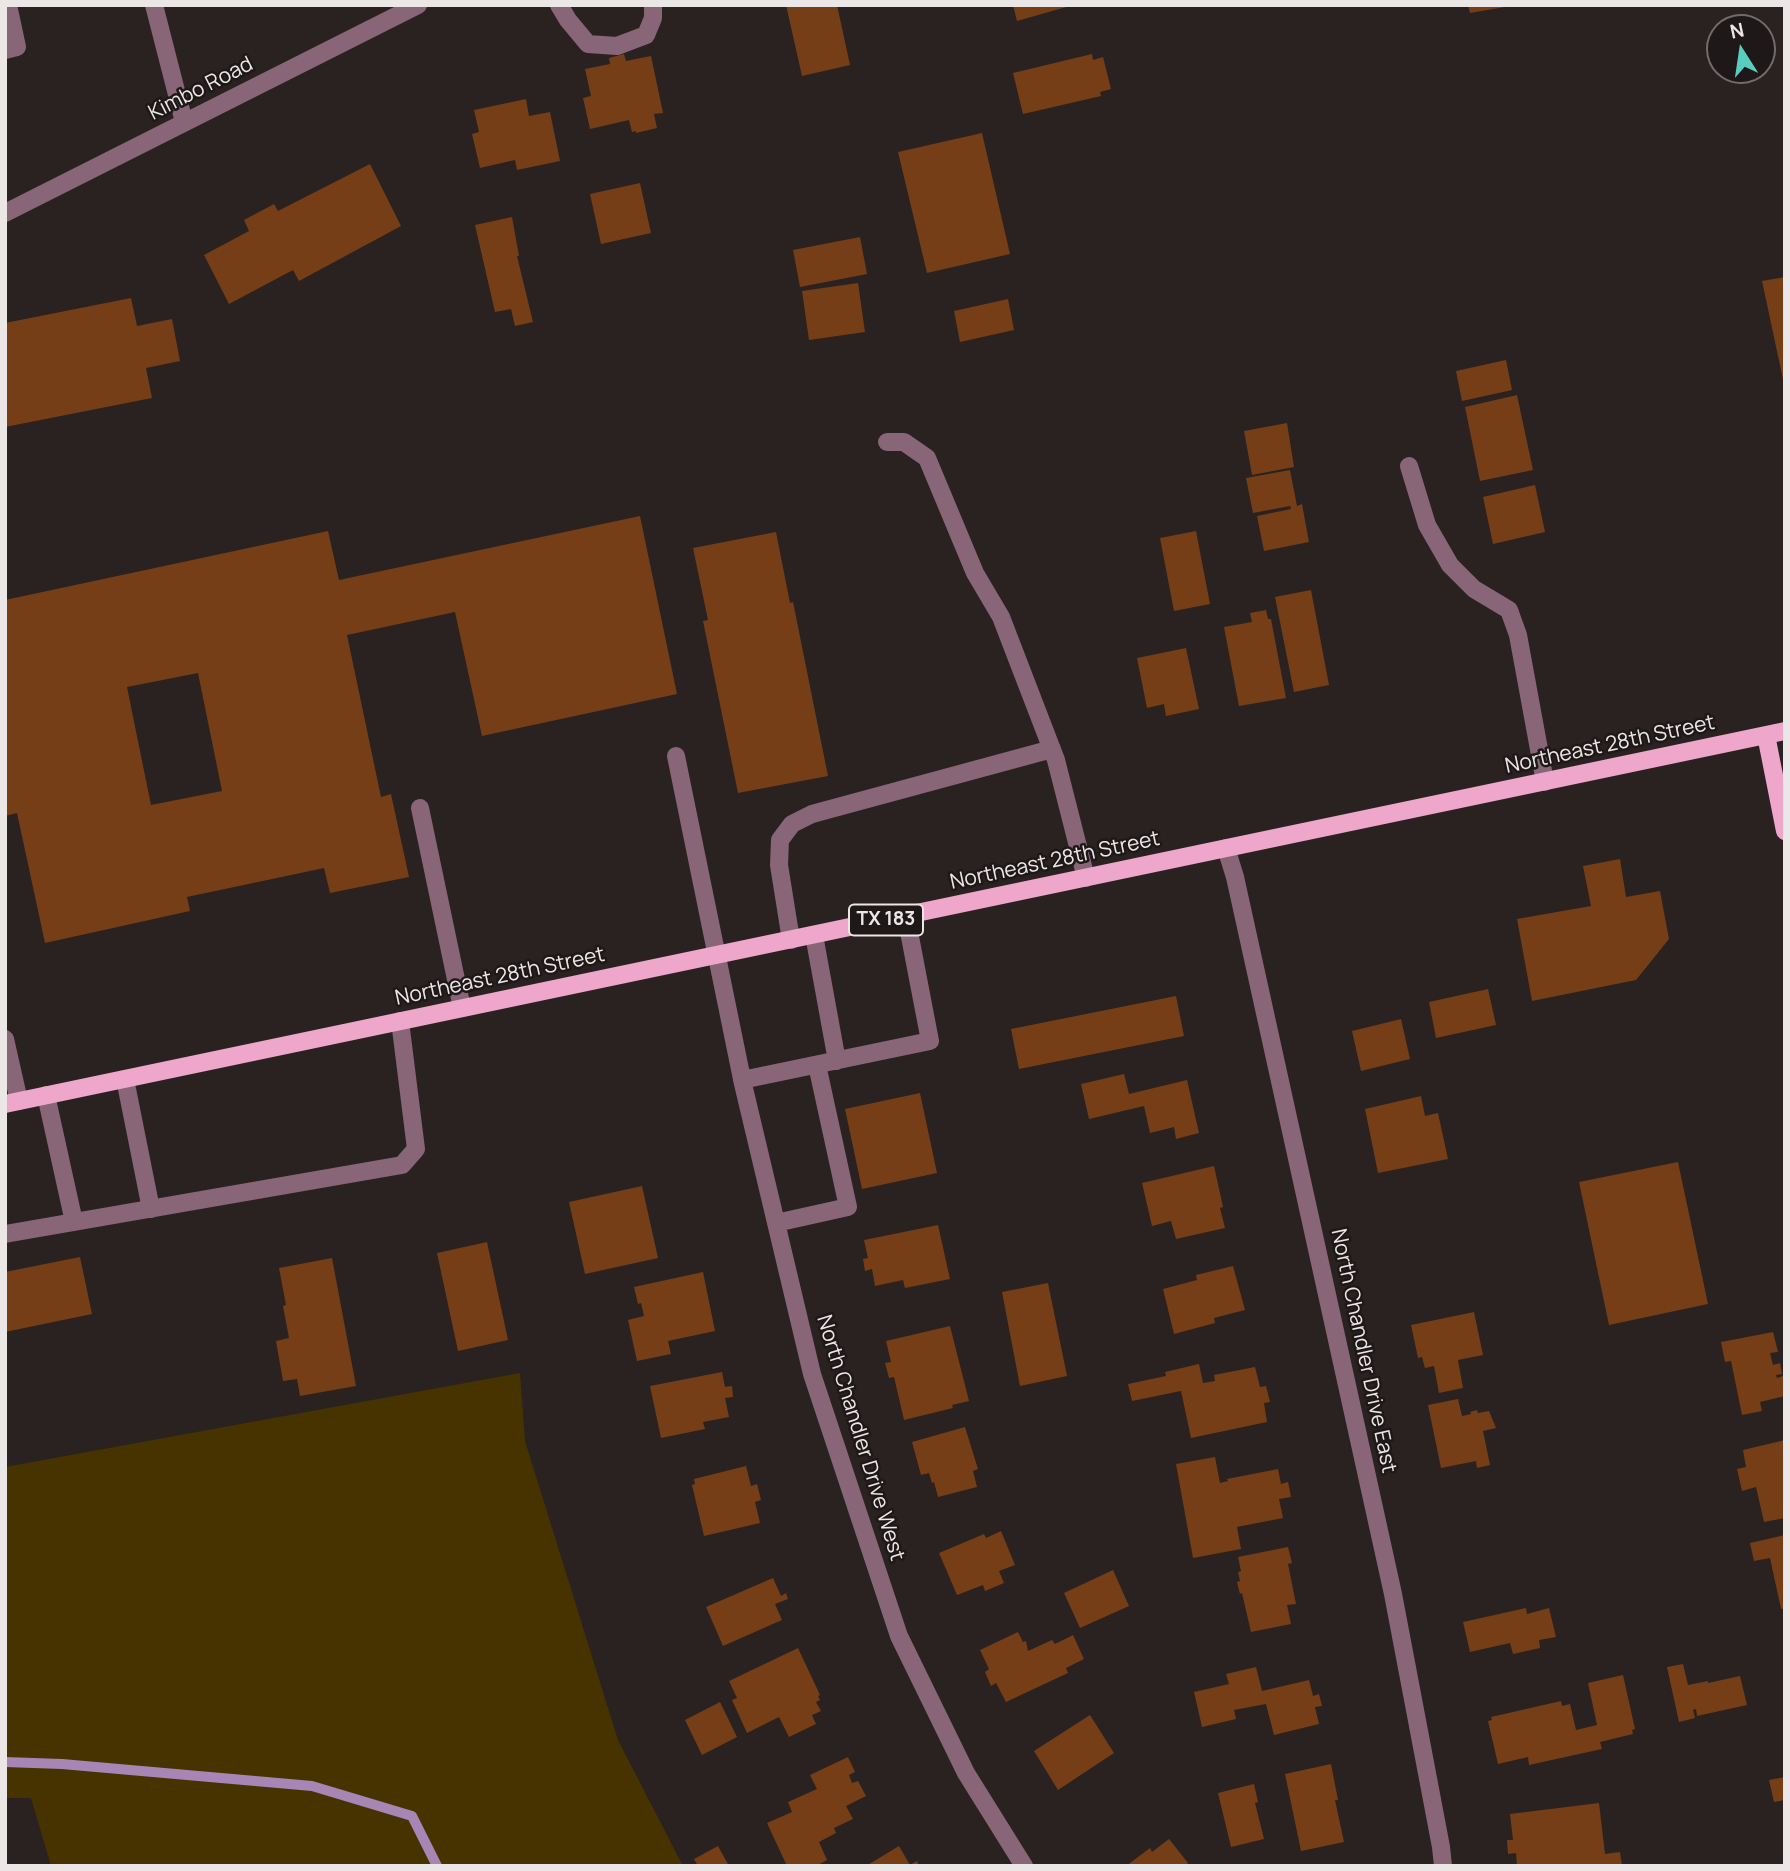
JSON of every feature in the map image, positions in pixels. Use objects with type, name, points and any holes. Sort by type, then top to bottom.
[{"type":"main road","name":"Northeast 28th Street","points":[[12,1103],[1785,731]]},
{"type":"main road","points":[[1766,735],[1785,831]]},
{"type":"street","points":[[5,50],[17,47],[8,5]]},
{"type":"street","points":[[154,5],[184,122]]},
{"type":"street","name":"Kimbo Road","points":[[5,213],[418,5]]},
{"type":"street","points":[[559,5],[588,44],[617,46],[646,36],[653,18],[653,5]]},
{"type":"street","points":[[887,442],[904,442],[927,458],[975,573],[1001,617],[1052,749],[1086,878]]},
{"type":"street","points":[[1409,466],[1427,525],[1450,565],[1474,589],[1509,610],[1518,635],[1545,782]]},
{"type":"street","points":[[791,940],[779,865],[780,841],[792,824],[812,814],[1052,749]]},
{"type":"street","name":"North Chandler Drive West","points":[[676,756],[742,1080],[811,1374],[899,1636],[966,1773],[1024,1866]]},
{"type":"street","points":[[420,808],[462,1008]]},
{"type":"street","name":"North Chandler Drive East","points":[[1226,848],[1235,877],[1393,1594],[1443,1866]]},
{"type":"street","points":[[742,1080],[930,1041],[906,916]]},
{"type":"street","points":[[814,935],[837,1061]]},
{"type":"street","points":[[5,1234],[402,1165],[416,1149],[400,1021]]},
{"type":"street","points":[[5,1039],[12,1103]]},
{"type":"street","points":[[776,1223],[848,1207],[817,1065]]},
{"type":"street","points":[[125,1079],[151,1209]]},
{"type":"street","points":[[46,1096],[74,1222]]},
{"type":"shaded area","points":[[520,1373],[525,1441],[618,1740],[683,1866],[51,1866],[31,1798],[5,1798],[5,1467]]},
{"type":"building","points":[[786,5],[837,5],[850,65],[802,76]]},
{"type":"building","points":[[1013,5],[1070,5],[1070,6],[1017,21]]},
{"type":"building","points":[[1468,5],[1505,5],[1505,7],[1470,13]]},
{"type":"building","points":[[624,54],[626,61],[651,56],[663,113],[654,114],[657,128],[632,132],[629,120],[590,129],[583,98],[591,96],[585,69],[610,64],[609,58]]},
{"type":"building","points":[[1092,54],[1093,60],[1103,57],[1111,89],[1100,92],[1101,96],[1023,114],[1013,73]]},
{"type":"building","points":[[526,99],[529,116],[550,112],[560,161],[517,170],[515,160],[480,168],[472,134],[479,132],[474,110]]},
{"type":"building","points":[[982,133],[1010,254],[927,273],[898,152]]},
{"type":"building","points":[[370,164],[401,226],[299,281],[293,270],[229,304],[204,255],[249,231],[244,220],[274,204],[278,211]]},
{"type":"building","points":[[640,183],[651,233],[601,244],[590,194]]},
{"type":"building","points":[[512,217],[517,256],[533,322],[515,326],[511,309],[495,312],[475,225]]},
{"type":"building","points":[[860,237],[867,274],[800,287],[793,250]]},
{"type":"building","points":[[1785,277],[1785,384],[1784,384],[1762,281]]},
{"type":"building","points":[[858,283],[865,332],[809,340],[802,291]]},
{"type":"building","points":[[131,298],[137,326],[172,319],[180,361],[146,368],[152,398],[5,427],[5,323]]},
{"type":"building","points":[[1008,299],[1014,330],[960,342],[954,311]]},
{"type":"building","points":[[1506,360],[1512,390],[1462,401],[1456,371]]},
{"type":"building","points":[[1517,395],[1533,470],[1480,481],[1465,407]]},
{"type":"building","points":[[1287,423],[1294,467],[1252,475],[1244,431]]},
{"type":"building","points":[[1290,470],[1297,506],[1302,504],[1309,542],[1264,551],[1257,516],[1291,509],[1290,506],[1253,513],[1246,478]]},
{"type":"building","points":[[1535,485],[1545,532],[1493,544],[1483,497]]},
{"type":"building","points":[[640,516],[677,694],[482,736],[455,612],[347,635],[381,797],[391,794],[409,877],[330,893],[324,868],[187,897],[190,911],[45,943],[17,813],[5,816],[5,600],[328,531],[339,580]],"holes":[[[198,673],[222,791],[151,805],[127,687]]]},
{"type":"building","points":[[1196,531],[1210,604],[1174,611],[1160,538]]},
{"type":"building","points":[[776,532],[828,776],[738,793],[703,621],[708,620],[693,548]]},
{"type":"building","points":[[1311,590],[1329,685],[1294,692],[1275,597]]},
{"type":"building","points":[[1266,610],[1268,619],[1271,619],[1286,698],[1239,706],[1224,627],[1252,622],[1250,613]]},
{"type":"building","points":[[1186,648],[1199,709],[1166,716],[1164,704],[1147,708],[1137,658]]},
{"type":"building","points":[[1620,859],[1626,897],[1660,891],[1669,939],[1636,980],[1532,1001],[1517,919],[1591,906],[1583,866]]},
{"type":"building","points":[[1488,989],[1496,1025],[1436,1038],[1429,1002]]},
{"type":"building","points":[[1176,996],[1184,1036],[1019,1069],[1011,1029]]},
{"type":"building","points":[[1401,1019],[1410,1059],[1361,1071],[1352,1031]]},
{"type":"building","points":[[1124,1074],[1129,1094],[1187,1080],[1199,1133],[1176,1139],[1174,1127],[1150,1133],[1144,1106],[1089,1119],[1081,1084]]},
{"type":"building","points":[[920,1093],[937,1173],[862,1189],[845,1109]]},
{"type":"building","points":[[1421,1096],[1425,1116],[1438,1113],[1448,1159],[1378,1173],[1365,1109]]},
{"type":"building","points":[[1678,1162],[1708,1304],[1609,1325],[1579,1182]]},
{"type":"building","points":[[1214,1166],[1225,1228],[1176,1239],[1171,1221],[1152,1226],[1142,1183]]},
{"type":"building","points":[[642,1186],[658,1258],[585,1274],[569,1202]]},
{"type":"building","points":[[938,1225],[950,1279],[905,1288],[903,1280],[875,1286],[872,1269],[865,1271],[863,1259],[868,1258],[864,1240]]},
{"type":"building","points":[[487,1242],[508,1340],[458,1351],[437,1253]]},
{"type":"building","points":[[80,1257],[92,1314],[5,1332],[5,1272]]},
{"type":"building","points":[[332,1258],[356,1386],[300,1396],[297,1379],[283,1381],[276,1341],[289,1338],[279,1268]]},
{"type":"building","points":[[1233,1266],[1245,1310],[1214,1318],[1215,1323],[1174,1334],[1163,1289],[1197,1280],[1196,1275]]},
{"type":"building","points":[[703,1272],[715,1331],[668,1341],[671,1354],[637,1361],[628,1320],[644,1316],[634,1287]]},
{"type":"building","points":[[1048,1283],[1067,1376],[1020,1386],[1002,1292]]},
{"type":"building","points":[[1474,1312],[1483,1355],[1458,1360],[1463,1388],[1439,1393],[1434,1366],[1425,1368],[1422,1357],[1418,1358],[1411,1325]]},
{"type":"building","points":[[950,1326],[969,1401],[952,1405],[953,1408],[904,1420],[894,1377],[889,1378],[885,1363],[891,1362],[886,1341]]},
{"type":"building","points":[[1773,1332],[1778,1352],[1770,1353],[1773,1365],[1780,1363],[1782,1374],[1776,1375],[1777,1378],[1783,1376],[1785,1396],[1760,1402],[1762,1411],[1742,1415],[1731,1361],[1725,1362],[1721,1342]]},
{"type":"building","points":[[1199,1364],[1203,1383],[1215,1381],[1214,1375],[1255,1367],[1260,1387],[1266,1386],[1270,1402],[1264,1403],[1267,1422],[1191,1438],[1181,1391],[1132,1401],[1128,1384],[1166,1376],[1165,1372]]},
{"type":"building","points":[[722,1372],[725,1387],[732,1386],[733,1397],[725,1398],[729,1417],[703,1422],[705,1429],[661,1438],[650,1386]]},
{"type":"building","points":[[1458,1399],[1462,1416],[1477,1410],[1478,1413],[1489,1411],[1496,1428],[1483,1431],[1490,1465],[1477,1468],[1476,1461],[1441,1468],[1428,1405]]},
{"type":"building","points":[[965,1427],[978,1469],[973,1471],[977,1487],[938,1497],[929,1473],[921,1475],[912,1442]]},
{"type":"building","points":[[1785,1440],[1785,1518],[1764,1522],[1756,1487],[1742,1491],[1737,1469],[1746,1467],[1743,1450]]},
{"type":"building","points":[[1215,1457],[1220,1483],[1228,1481],[1227,1479],[1278,1469],[1281,1484],[1288,1482],[1291,1497],[1279,1499],[1283,1518],[1237,1527],[1241,1549],[1193,1558],[1176,1464]]},
{"type":"building","points":[[746,1466],[751,1486],[757,1484],[761,1500],[755,1502],[760,1523],[704,1536],[692,1485],[695,1484],[694,1479]]},
{"type":"building","points":[[1001,1531],[1015,1565],[999,1571],[1004,1583],[985,1591],[983,1585],[957,1595],[939,1553],[984,1534],[986,1538]]},
{"type":"building","points":[[1785,1535],[1785,1608],[1781,1609],[1770,1558],[1754,1561],[1750,1543]]},
{"type":"building","points":[[1288,1547],[1292,1563],[1288,1564],[1296,1604],[1287,1605],[1291,1624],[1251,1632],[1237,1582],[1240,1581],[1238,1572],[1241,1571],[1238,1557]]},
{"type":"building","points":[[1113,1570],[1129,1606],[1080,1628],[1064,1593]]},
{"type":"building","points":[[773,1578],[781,1596],[786,1593],[788,1599],[775,1604],[782,1620],[723,1646],[706,1607]]},
{"type":"building","points":[[1526,1608],[1527,1614],[1549,1608],[1556,1637],[1539,1640],[1540,1648],[1513,1654],[1510,1643],[1470,1652],[1463,1622]]},
{"type":"building","points":[[1018,1632],[1023,1642],[1026,1641],[1028,1651],[1052,1640],[1055,1644],[1073,1635],[1084,1659],[1066,1668],[1068,1673],[1006,1702],[996,1683],[991,1686],[985,1672],[989,1669],[980,1650]]},
{"type":"building","points":[[798,1648],[820,1695],[820,1700],[816,1702],[821,1711],[812,1715],[816,1724],[789,1737],[779,1717],[747,1733],[732,1700],[737,1698],[729,1681]]},
{"type":"building","points":[[1683,1664],[1688,1685],[1740,1676],[1747,1705],[1697,1716],[1696,1709],[1693,1710],[1695,1718],[1679,1722],[1667,1667]]},
{"type":"building","points":[[1256,1667],[1262,1691],[1309,1680],[1313,1696],[1319,1694],[1322,1706],[1315,1707],[1319,1724],[1274,1735],[1266,1704],[1234,1710],[1236,1719],[1202,1727],[1194,1692],[1229,1684],[1226,1674]]},
{"type":"building","points":[[1623,1675],[1635,1729],[1632,1730],[1633,1734],[1600,1742],[1602,1749],[1529,1765],[1528,1757],[1498,1764],[1488,1721],[1492,1720],[1491,1717],[1561,1701],[1562,1706],[1570,1704],[1576,1730],[1597,1725],[1588,1683]]},
{"type":"building","points":[[720,1702],[737,1737],[702,1755],[685,1720]]},
{"type":"building","points":[[1090,1715],[1114,1753],[1058,1790],[1034,1751]]},
{"type":"building","points":[[848,1757],[855,1772],[849,1775],[852,1783],[858,1781],[866,1796],[846,1806],[853,1819],[834,1828],[836,1833],[819,1842],[827,1860],[816,1866],[787,1866],[767,1823],[792,1812],[788,1802],[817,1789],[810,1775]]},
{"type":"building","points":[[1331,1764],[1344,1842],[1301,1851],[1285,1774]]},
{"type":"building","points":[[1785,1777],[1785,1800],[1774,1802],[1769,1780]]},
{"type":"building","points":[[1254,1784],[1258,1802],[1255,1803],[1264,1839],[1231,1847],[1218,1793]]},
{"type":"building","points":[[1599,1803],[1605,1854],[1620,1852],[1622,1866],[1517,1866],[1516,1853],[1508,1854],[1507,1840],[1513,1840],[1510,1814]]},
{"type":"building","points":[[1169,1839],[1188,1863],[1185,1866],[1126,1866],[1150,1848],[1152,1852]]},
{"type":"building","points":[[718,1846],[729,1866],[698,1866],[694,1859]]},
{"type":"building","points":[[899,1846],[910,1865],[917,1861],[919,1866],[866,1866]]},
{"type":"waterway","points":[[5,1762],[62,1764],[312,1786],[412,1816],[437,1866]]}]
